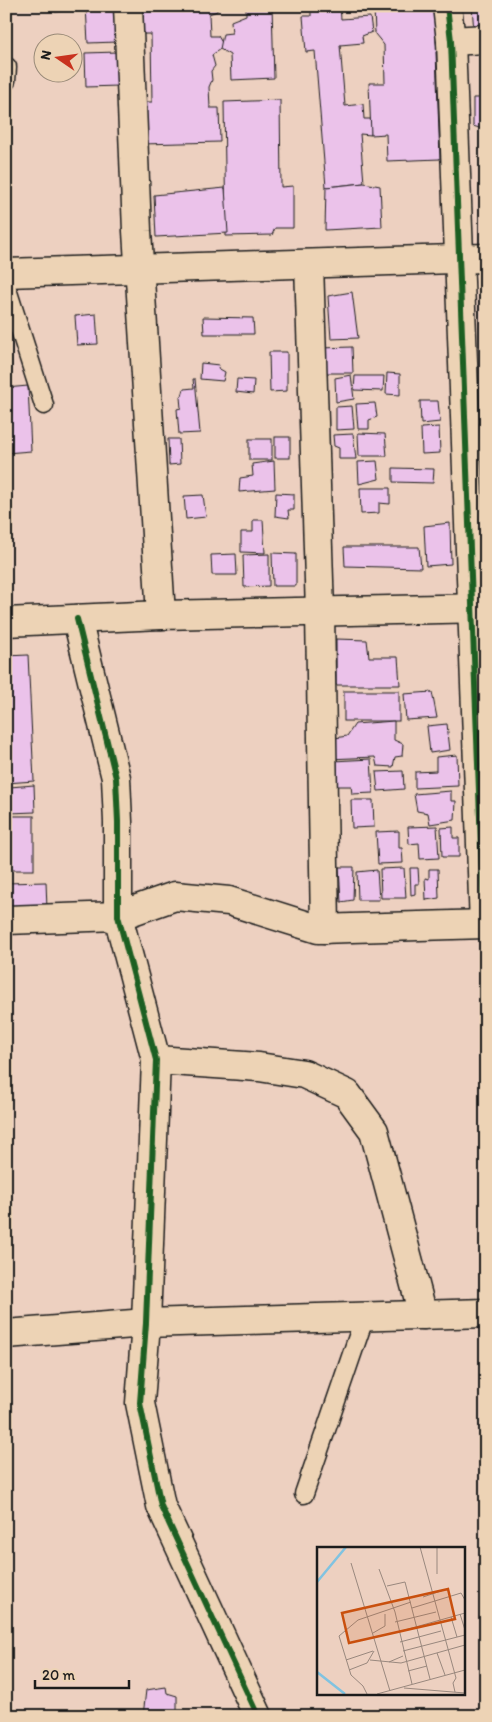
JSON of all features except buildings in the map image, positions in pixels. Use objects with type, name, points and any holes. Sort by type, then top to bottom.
[{"type":"street","points":[[128,6],[137,222],[161,615]]},
{"type":"street","points":[[6,920],[118,916],[175,896],[229,902],[318,929],[485,924],[473,259],[447,6]]},
{"type":"street","points":[[451,41],[486,39]]},
{"type":"street","points":[[6,273],[473,259]]},
{"type":"street","points":[[309,264],[320,612],[325,929]]},
{"type":"street","points":[[6,622],[161,615],[478,608]]},
{"type":"street","points":[[77,619],[116,778],[118,916],[156,1060],[146,1324],[140,1402],[161,1506],[258,1716]]},
{"type":"street","points":[[156,1060],[259,1067],[304,1074],[347,1094],[374,1131],[422,1315]]},
{"type":"street","points":[[6,1334],[146,1324],[486,1313]]},
{"type":"lane","points":[[6,67],[6,81]]},
{"type":"lane","points":[[6,286],[44,405]]},
{"type":"lane","points":[[304,1494],[365,1316]]},
{"type":"cycle path","points":[[447,6],[451,41],[484,925]]},
{"type":"cycle path","points":[[77,619],[116,778],[118,916],[156,1060],[146,1323],[140,1403],[161,1506],[258,1716]]}]
